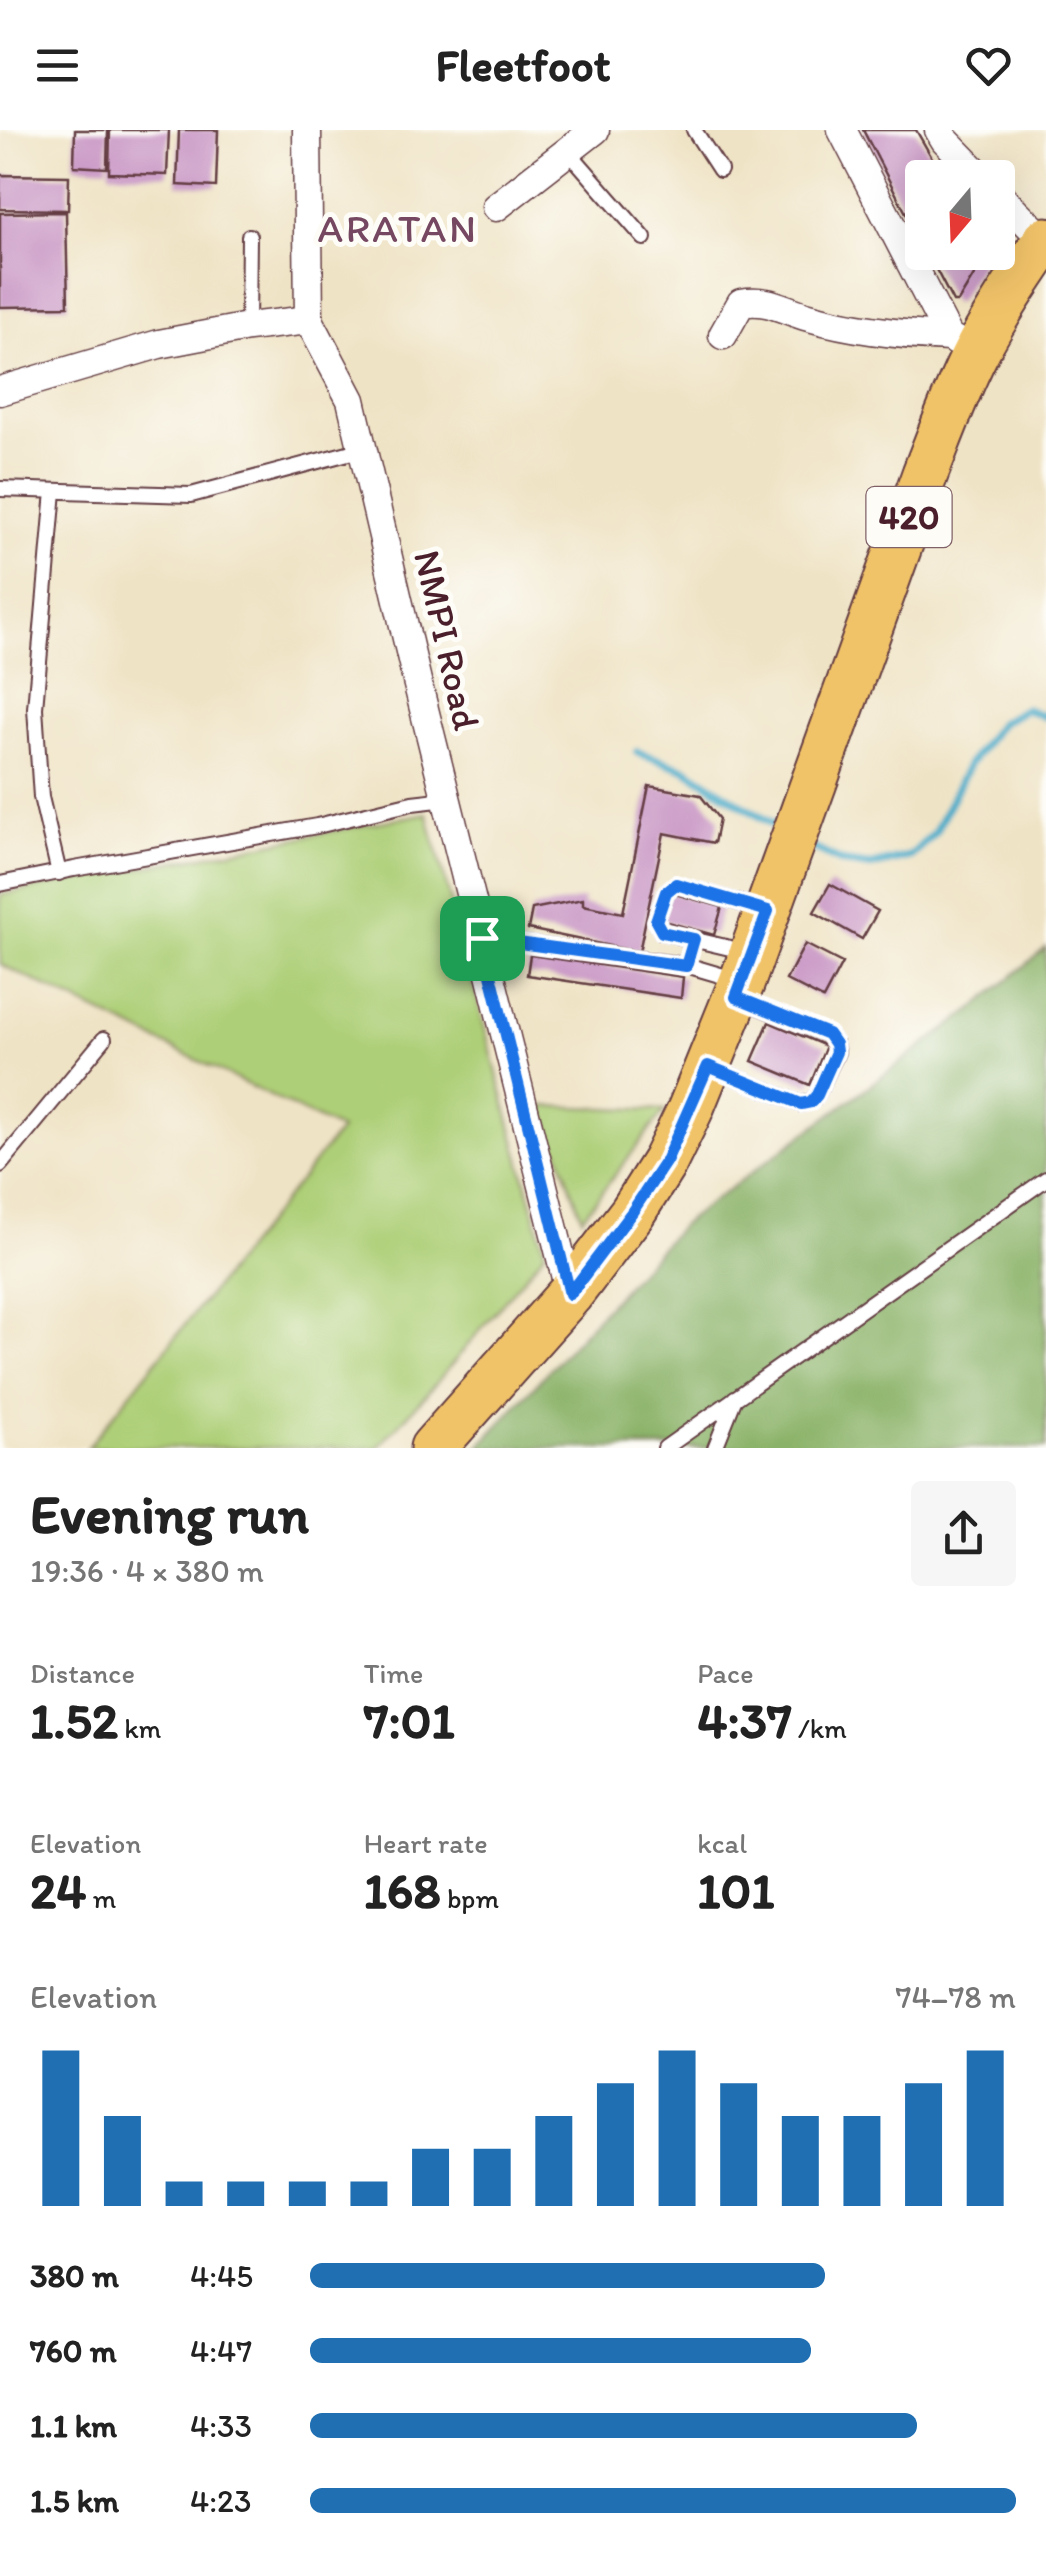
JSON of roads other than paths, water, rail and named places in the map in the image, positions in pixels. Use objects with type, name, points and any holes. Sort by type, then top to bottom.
[{"type":"main road","name":"420","points":[[433,1448],[570,1294],[666,1161],[744,977],[925,474],[963,344],[1012,290],[1045,240]]},
{"type":"street","points":[[0,391],[160,344],[310,320],[306,130]]},
{"type":"street","points":[[496,206],[596,130]]},
{"type":"street","points":[[842,130],[963,344]]},
{"type":"street","points":[[938,130],[964,160]]},
{"type":"street","points":[[1015,211],[1045,240]]},
{"type":"street","points":[[723,335],[740,303],[756,300],[854,327],[963,344]]},
{"type":"street","name":"NMPI Road","points":[[310,320],[351,400],[570,1294]]},
{"type":"lane","points":[[694,130],[720,170]]},
{"type":"lane","points":[[568,151],[644,238]]},
{"type":"lane","points":[[248,327],[249,236]]},
{"type":"lane","points":[[0,489],[191,496],[363,449]]},
{"type":"lane","points":[[54,491],[35,708],[41,798],[59,873]]},
{"type":"lane","points":[[0,884],[318,826],[412,802],[447,799]]},
{"type":"lane","points":[[708,1066],[801,1104],[811,1102],[817,1095],[836,1052],[828,1034],[694,939],[662,932],[656,921],[666,892],[676,884],[773,897]]},
{"type":"lane","points":[[482,938],[744,977]]},
{"type":"lane","points":[[686,966],[694,939]]},
{"type":"lane","points":[[0,1165],[104,1039]]},
{"type":"lane","points":[[665,1448],[1046,1179]]},
{"type":"lane","points":[[715,1448],[735,1398]]},
{"type":"waterway","points":[[809,846],[842,862],[871,866],[911,856],[935,832],[969,764],[1000,723],[1025,709],[1046,717]]},
{"type":"waterway","points":[[637,752],[687,770],[780,829]]},
{"type":"district","name":"ARATAN","points":[[398,228]]}]
